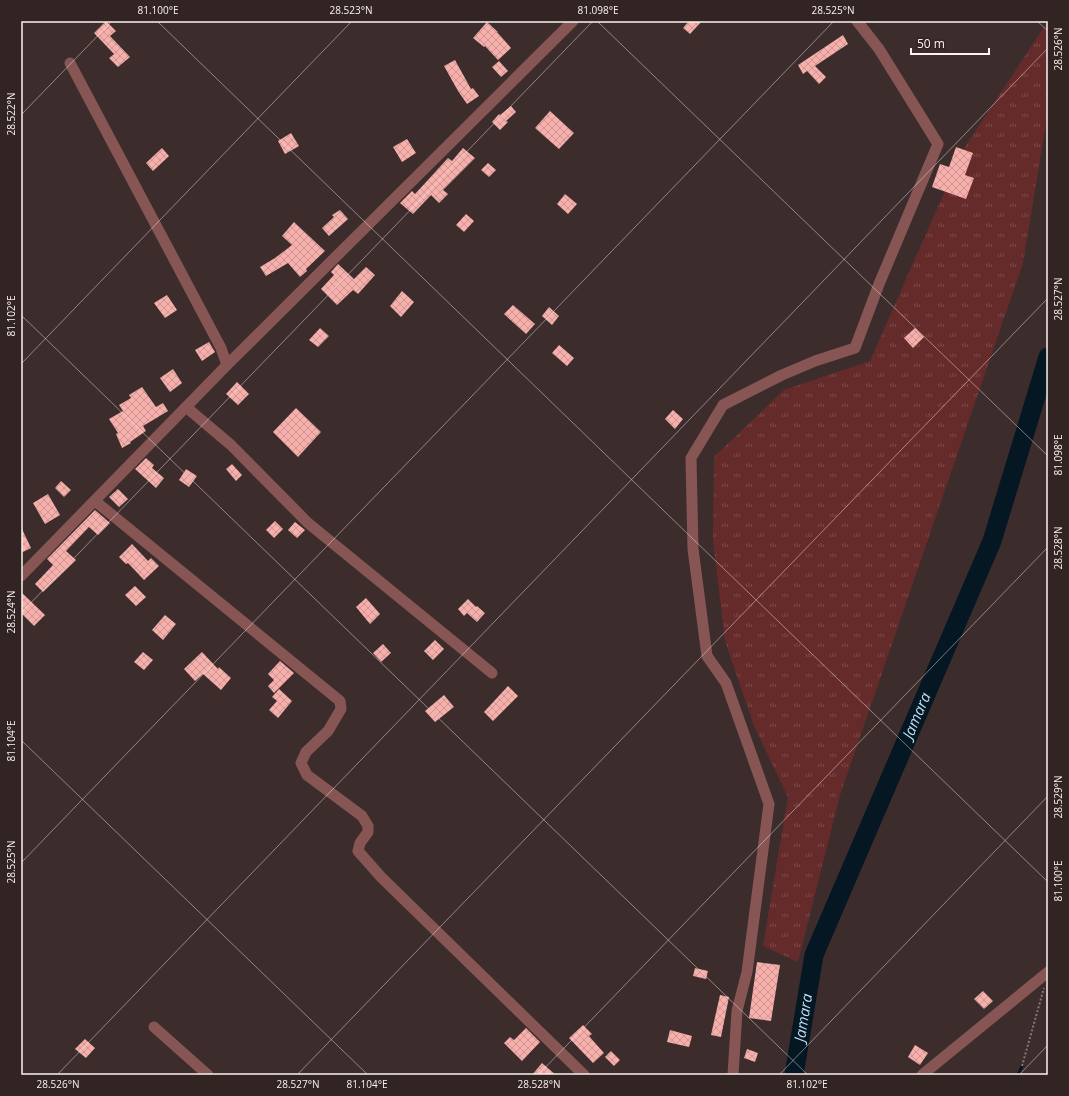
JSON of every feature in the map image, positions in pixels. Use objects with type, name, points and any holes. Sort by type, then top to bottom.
[{"type":"street","points":[[21,576],[227,364],[573,21]]},
{"type":"street","points":[[733,1075],[737,1012],[747,972],[769,804],[726,683],[707,656],[693,549],[691,458],[723,405],[782,375],[815,361],[854,348],[879,284],[938,144],[879,49],[857,21]]},
{"type":"street","points":[[70,63],[227,364]]},
{"type":"street","points":[[186,407],[231,445],[308,523],[492,673]]},
{"type":"street","points":[[95,501],[340,701],[341,709],[328,731],[306,752],[301,763],[308,775],[362,816],[368,826],[368,832],[360,844],[358,851],[364,859],[584,1075]]},
{"type":"street","points":[[922,1075],[1047,978]]},
{"type":"street","points":[[154,1027],[208,1075]]},
{"type":"path","points":[[1022,1066],[1047,978]]},
{"type":"green space","points":[[1048,21],[1048,112],[1023,263],[840,795],[798,962],[763,946],[788,797],[754,726],[725,641],[713,540],[714,457],[784,390],[870,361],[963,150]]},
{"type":"building","points":[[106,21],[116,31],[110,36],[130,57],[118,67],[109,58],[114,54],[94,33]]},
{"type":"building","points":[[689,21],[702,21],[690,34],[683,28]]},
{"type":"building","points":[[487,22],[498,32],[511,48],[498,60],[485,46],[484,47],[473,38]]},
{"type":"building","points":[[843,35],[848,44],[815,66],[826,77],[819,84],[807,71],[803,74],[798,65]]},
{"type":"building","points":[[455,60],[471,89],[473,88],[479,96],[467,104],[444,66]]},
{"type":"building","points":[[499,61],[508,71],[501,77],[492,67]]},
{"type":"building","points":[[511,106],[516,112],[506,121],[508,122],[500,130],[492,122],[499,114],[500,115]]},
{"type":"building","points":[[550,111],[574,133],[559,149],[535,128]]},
{"type":"building","points":[[291,133],[299,146],[285,154],[278,141]]},
{"type":"building","points":[[407,139],[416,153],[402,162],[393,147]]},
{"type":"building","points":[[956,147],[973,153],[965,175],[974,178],[966,199],[932,187],[940,164],[949,167]]},
{"type":"building","points":[[162,148],[169,156],[153,171],[146,163]]},
{"type":"building","points":[[463,148],[475,158],[443,190],[448,194],[439,203],[431,195],[413,214],[400,203],[412,191],[415,194],[448,158],[452,161]]},
{"type":"building","points":[[488,163],[496,170],[489,177],[481,170]]},
{"type":"building","points":[[565,194],[577,204],[568,214],[557,204]]},
{"type":"building","points":[[340,210],[348,219],[329,236],[322,228],[334,217],[332,215]]},
{"type":"building","points":[[466,214],[474,221],[464,232],[456,225]]},
{"type":"building","points":[[294,222],[325,251],[306,269],[307,271],[300,277],[288,263],[266,276],[260,267],[292,245],[282,236]]},
{"type":"building","points":[[338,264],[354,279],[366,267],[375,275],[358,294],[353,290],[337,305],[321,289],[334,275],[331,272]]},
{"type":"building","points":[[402,291],[414,302],[401,317],[390,306]]},
{"type":"building","points":[[167,295],[177,310],[165,318],[154,303]]},
{"type":"building","points":[[513,305],[535,324],[526,334],[504,314]]},
{"type":"building","points":[[549,307],[559,316],[552,325],[542,316]]},
{"type":"building","points":[[320,328],[329,336],[318,347],[309,340]]},
{"type":"building","points":[[915,328],[924,337],[913,348],[904,338]]},
{"type":"building","points":[[209,342],[215,352],[202,361],[195,350]]},
{"type":"building","points":[[559,345],[574,358],[567,366],[552,353]]},
{"type":"building","points":[[173,369],[182,383],[170,392],[160,378]]},
{"type":"building","points":[[237,382],[249,394],[238,405],[226,394]]},
{"type":"building","points":[[142,387],[156,407],[163,403],[168,411],[143,426],[146,431],[122,448],[116,434],[118,433],[109,419],[123,411],[119,405],[131,398],[129,395]]},
{"type":"building","points":[[296,408],[321,432],[298,457],[273,432]]},
{"type":"building","points":[[673,410],[683,419],[675,429],[665,419]]},
{"type":"building","points":[[146,458],[154,465],[152,468],[164,478],[156,488],[135,469]]},
{"type":"building","points":[[232,464],[242,475],[236,481],[226,469]]},
{"type":"building","points":[[186,469],[197,476],[189,487],[179,480]]},
{"type":"building","points":[[61,481],[71,490],[64,497],[55,488]]},
{"type":"building","points":[[118,489],[128,499],[119,507],[109,497]]},
{"type":"building","points":[[48,494],[60,515],[45,524],[33,503]]},
{"type":"building","points":[[95,510],[110,523],[98,535],[89,527],[66,551],[76,560],[43,592],[35,584],[53,565],[47,559]]},
{"type":"building","points":[[275,521],[283,529],[274,538],[266,530]]},
{"type":"building","points":[[295,522],[305,530],[297,538],[288,530]]},
{"type":"building","points":[[21,527],[31,548],[21,553]]},
{"type":"building","points":[[132,544],[148,561],[151,558],[159,566],[144,580],[128,563],[126,564],[119,557]]},
{"type":"building","points":[[135,586],[146,597],[136,606],[125,595]]},
{"type":"building","points":[[21,592],[45,615],[34,626],[21,613]]},
{"type":"building","points":[[366,598],[380,614],[370,624],[356,607]]},
{"type":"building","points":[[468,599],[485,613],[477,622],[467,613],[464,616],[458,609]]},
{"type":"building","points":[[165,615],[176,624],[163,640],[152,630]]},
{"type":"building","points":[[435,640],[444,649],[433,660],[424,651]]},
{"type":"building","points":[[383,644],[391,653],[381,662],[373,653]]},
{"type":"building","points":[[143,652],[153,660],[144,670],[134,662]]},
{"type":"building","points":[[202,652],[218,669],[219,667],[231,678],[221,690],[203,674],[195,681],[184,669]]},
{"type":"building","points":[[280,661],[294,673],[274,693],[268,686],[274,680],[268,674]]},
{"type":"building","points":[[508,686],[518,696],[493,721],[484,712]]},
{"type":"building","points":[[279,689],[292,701],[278,718],[269,710],[277,701],[272,697]]},
{"type":"building","points":[[444,695],[454,707],[435,722],[425,711]]},
{"type":"building","points":[[757,962],[780,965],[771,1021],[749,1018]]},
{"type":"building","points":[[695,968],[708,971],[706,979],[693,976]]},
{"type":"building","points":[[983,991],[993,1001],[984,1009],[974,999]]},
{"type":"building","points":[[720,995],[729,997],[721,1037],[711,1035]]},
{"type":"building","points":[[583,1025],[592,1034],[589,1036],[604,1053],[593,1063],[569,1038]]},
{"type":"building","points":[[526,1028],[540,1042],[522,1061],[504,1043],[510,1037],[514,1040]]},
{"type":"building","points":[[670,1030],[692,1036],[689,1047],[667,1042]]},
{"type":"building","points":[[85,1039],[95,1048],[86,1058],[75,1049]]},
{"type":"building","points":[[915,1045],[928,1053],[920,1065],[908,1057]]},
{"type":"building","points":[[747,1049],[758,1053],[755,1062],[744,1058]]},
{"type":"building","points":[[611,1051],[620,1060],[614,1066],[605,1057]]},
{"type":"building","points":[[542,1063],[556,1075],[532,1075]]},
{"type":"waterway","name":"Jamara","points":[[794,1075],[814,955],[992,541],[1048,357]]},
{"type":"waterway","points":[[1018,1075],[1022,1066]]}]
